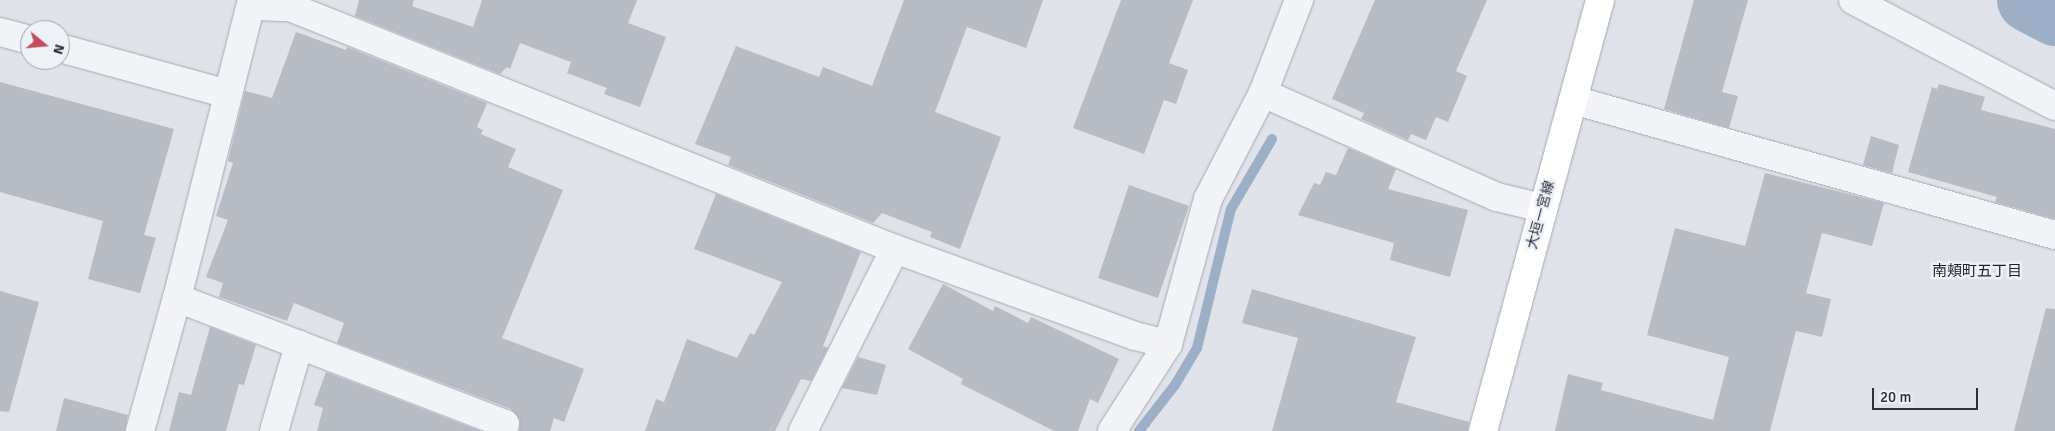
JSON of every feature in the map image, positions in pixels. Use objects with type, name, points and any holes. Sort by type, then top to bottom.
[{"type":"main road","name":"大垣一宮線","points":[[1482,431],[1600,0]]},
{"type":"street","points":[[1112,431],[1168,344],[1208,199],[1263,93],[1299,0]]},
{"type":"street","points":[[1853,0],[2055,106]]},
{"type":"street","points":[[140,431],[177,298],[252,3],[290,7],[895,249],[1135,336],[1168,344]]},
{"type":"street","points":[[0,32],[20,37]]},
{"type":"street","points":[[70,51],[228,94]]},
{"type":"street","points":[[1263,93],[1497,196],[1542,208]]},
{"type":"street","points":[[1573,100],[2055,235]]},
{"type":"street","points":[[803,431],[895,249]]},
{"type":"street","points":[[177,298],[505,424],[503,431]]},
{"type":"street","points":[[274,431],[299,345]]},
{"type":"building","points":[[359,0],[414,0],[412,6],[473,27],[482,0],[637,0],[628,23],[666,37],[640,107],[604,94],[607,88],[567,73],[571,62],[520,43],[510,69],[507,67],[500,74],[355,16]]},
{"type":"building","points":[[904,0],[1043,0],[1026,48],[967,27],[935,112],[1001,137],[960,249],[930,237],[932,232],[882,213],[873,223],[728,165],[731,157],[695,144],[736,46],[819,77],[823,67],[872,86]]},
{"type":"building","points":[[1121,0],[1193,0],[1169,63],[1188,70],[1176,104],[1164,100],[1144,154],[1073,128]]},
{"type":"building","points":[[1375,0],[1487,0],[1456,71],[1467,76],[1448,122],[1436,117],[1426,140],[1411,134],[1408,140],[1361,119],[1364,113],[1332,99]]},
{"type":"building","points":[[1694,0],[1748,0],[1722,92],[1738,96],[1729,128],[1664,109]]},
{"type":"building","points":[[296,32],[346,50],[347,47],[487,103],[477,127],[483,130],[481,134],[516,149],[508,167],[563,190],[502,338],[584,369],[564,422],[554,418],[550,431],[519,431],[520,420],[511,409],[337,343],[344,323],[294,303],[287,321],[219,297],[223,283],[206,277],[228,220],[216,216],[233,163],[228,161],[245,91],[272,98]]},
{"type":"building","points":[[0,82],[174,129],[144,235],[156,238],[140,293],[88,279],[103,221],[0,192]]},
{"type":"building","points":[[1939,84],[1985,97],[1981,110],[2055,129],[2055,219],[1995,202],[1997,197],[1908,172],[1932,87],[1937,89]]},
{"type":"building","points":[[1871,136],[1899,145],[1892,173],[1863,165]]},
{"type":"building","points":[[1348,148],[1396,169],[1388,189],[1468,210],[1450,277],[1390,260],[1394,243],[1298,215],[1314,183],[1320,185],[1326,172],[1336,175]]},
{"type":"building","points":[[1765,173],[1884,203],[1872,246],[1822,233],[1806,293],[1831,299],[1822,337],[1796,331],[1770,431],[1555,431],[1568,374],[1603,383],[1601,390],[1713,420],[1729,357],[1647,335],[1675,228],[1745,246]]},
{"type":"building","points":[[1129,185],[1189,206],[1158,298],[1098,278]]},
{"type":"building","points":[[716,194],[861,252],[823,346],[828,348],[811,381],[801,379],[775,431],[645,431],[656,399],[664,402],[687,339],[737,358],[750,333],[754,335],[782,282],[694,249]]},
{"type":"building","points":[[943,284],[993,311],[995,306],[1028,323],[1031,317],[1119,359],[1098,403],[1090,399],[1078,431],[1054,431],[961,384],[963,379],[908,349]]},
{"type":"building","points":[[1252,289],[1416,337],[1396,402],[1469,422],[1468,431],[1272,431],[1298,338],[1242,323]]},
{"type":"building","points":[[0,291],[39,302],[9,412],[0,411]]},
{"type":"building","points":[[2046,308],[2055,309],[2055,431],[2014,431]]},
{"type":"building","points":[[210,327],[256,345],[244,385],[239,384],[226,431],[169,431],[179,392],[191,395]]},
{"type":"building","points":[[858,357],[886,365],[877,395],[842,388]]},
{"type":"building","points":[[326,372],[480,431],[317,431],[323,408],[314,405]]},
{"type":"building","points":[[64,398],[128,415],[125,431],[56,431]]},
{"type":"waterway","points":[[2029,0],[2055,14]]},
{"type":"waterway","points":[[1139,431],[1175,385],[1197,348],[1231,209],[1272,139]]},
{"type":"district","name":"南頬町五丁目","points":[[1977,272]]}]
